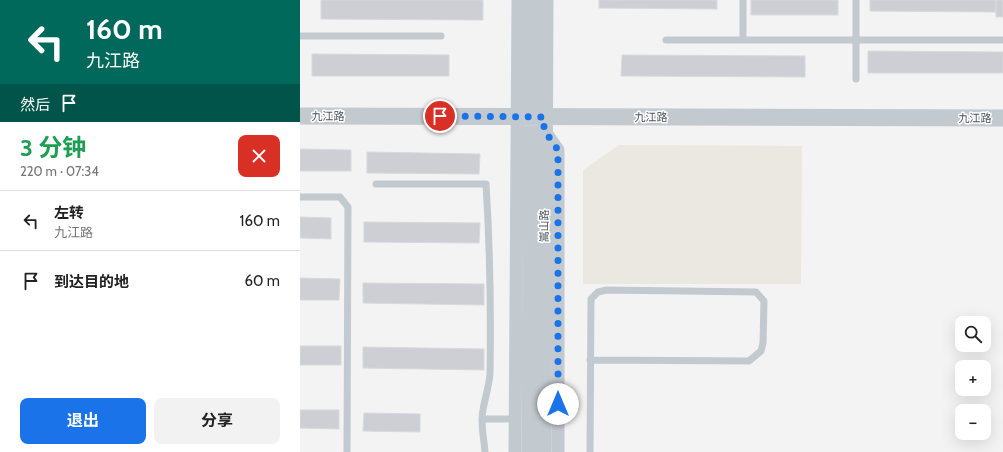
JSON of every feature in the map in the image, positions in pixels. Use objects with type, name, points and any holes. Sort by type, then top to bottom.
[{"type":"street","points":[[515,452],[533,114],[518,0]]},
{"type":"street","name":"嵩山路","points":[[530,452],[533,114],[532,0]]},
{"type":"street","name":"嵩山路","points":[[543,452],[533,114],[545,0]]},
{"type":"street","name":"九江路","points":[[300,104],[533,114],[1003,118]]},
{"type":"street","name":"九江路","points":[[300,116],[533,114],[1003,106]]},
{"type":"street","points":[[533,114],[558,150],[558,452]]},
{"type":"lane","points":[[743,0],[743,40]]},
{"type":"lane","points":[[856,0],[856,79]]},
{"type":"lane","points":[[300,36],[441,36]]},
{"type":"lane","points":[[666,40],[1003,40]]},
{"type":"lane","points":[[376,184],[486,184],[489,252],[490,369],[482,419],[485,452]]},
{"type":"lane","points":[[300,197],[340,198],[348,207],[347,452]]},
{"type":"lane","points":[[590,360],[749,361],[761,351],[764,301],[756,292],[607,290],[598,292],[591,299],[590,360],[590,452]]},
{"type":"lane","points":[[482,419],[516,419]]},
{"type":"shaded area","points":[[619,145],[802,146],[801,284],[583,284],[583,170]]},
{"type":"building","points":[[321,0],[483,0],[483,20],[321,19]]},
{"type":"building","points":[[599,0],[717,0],[717,9],[599,8]]},
{"type":"building","points":[[751,0],[838,0],[838,15],[751,15]]},
{"type":"building","points":[[870,0],[996,0],[996,12],[870,11]]},
{"type":"building","points":[[996,0],[1003,0],[1003,17],[996,17]]},
{"type":"building","points":[[868,51],[1003,52],[1003,73],[868,73]]},
{"type":"building","points":[[312,54],[449,55],[449,76],[312,76]]},
{"type":"building","points":[[622,55],[805,56],[805,77],[621,76]]},
{"type":"building","points":[[300,149],[351,150],[351,171],[300,171]]},
{"type":"building","points":[[367,152],[480,154],[479,174],[367,173]]},
{"type":"building","points":[[300,217],[331,218],[331,239],[300,238]]},
{"type":"building","points":[[364,222],[480,223],[479,243],[364,242]]},
{"type":"building","points":[[300,278],[340,279],[339,300],[300,300]]},
{"type":"building","points":[[363,283],[484,284],[484,305],[363,303]]},
{"type":"building","points":[[300,346],[341,346],[341,365],[300,365]]},
{"type":"building","points":[[363,347],[484,349],[484,370],[363,368]]},
{"type":"building","points":[[300,410],[339,410],[339,429],[300,428]]},
{"type":"building","points":[[364,413],[420,414],[420,432],[363,431]]},
{"type":"route","points":[[440,116],[544,117],[544,130],[558,150],[558,404]]}]
